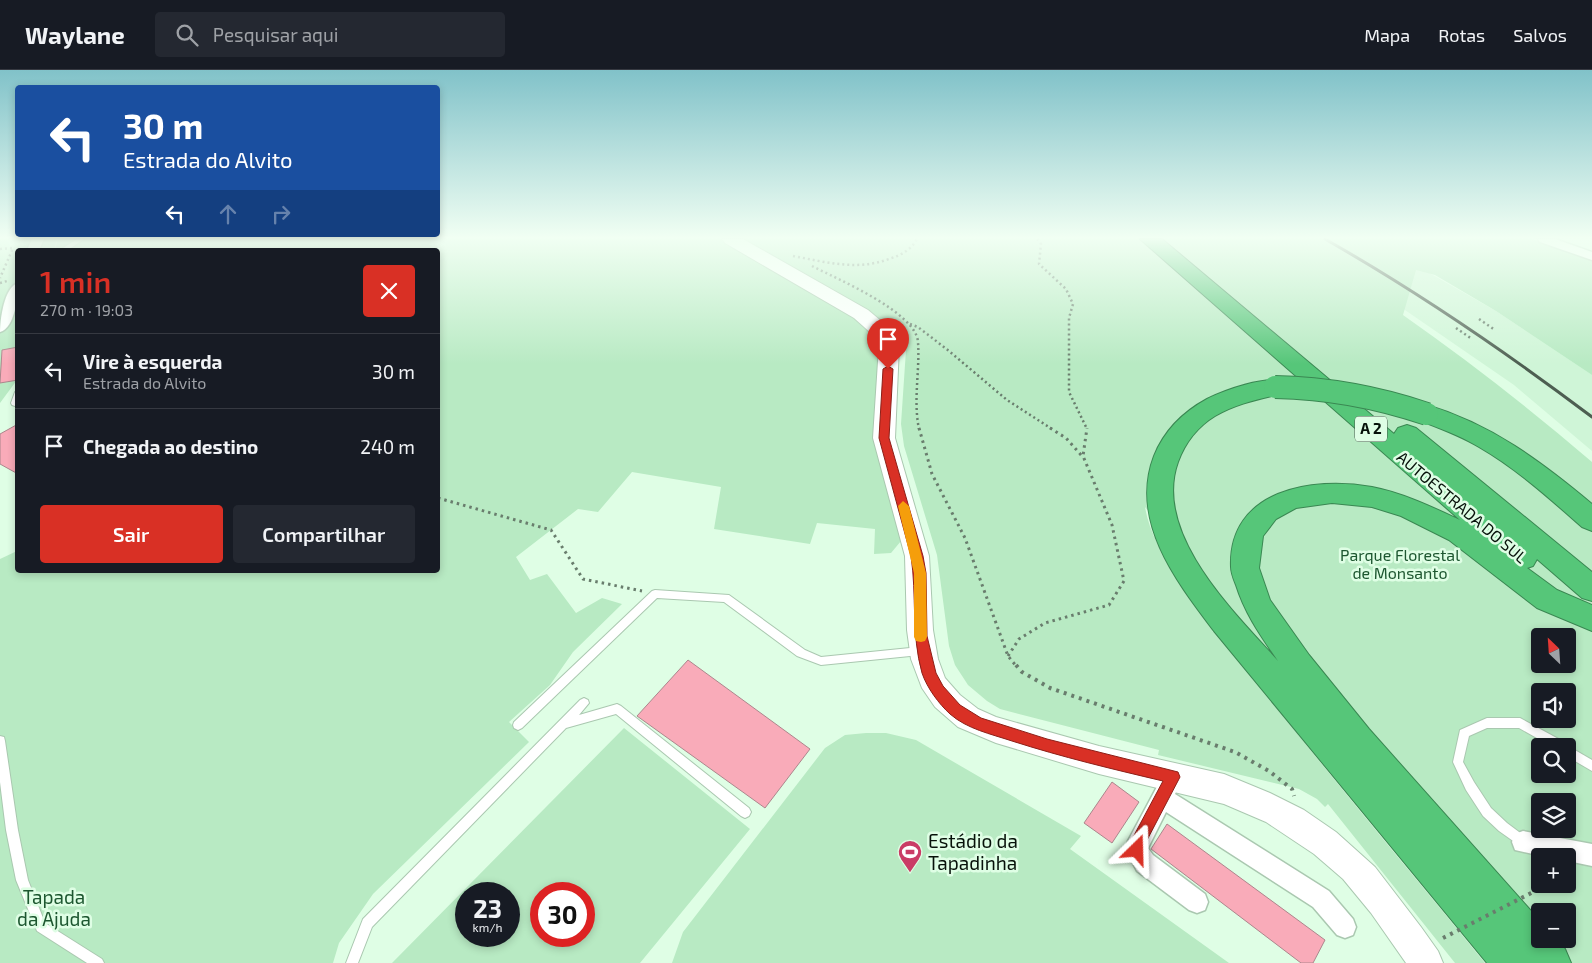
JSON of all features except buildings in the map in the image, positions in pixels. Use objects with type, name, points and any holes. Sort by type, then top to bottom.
[{"type":"highway","name":"AUTOESTRADA DO SUL","points":[[1199,281],[1592,618]]},
{"type":"highway","name":"AUTOESTRADA DO SUL","points":[[1223,281],[1592,588]]},
{"type":"highway","points":[[1512,963],[1205,596],[1178,556],[1164,524],[1160,503],[1160,480],[1166,457],[1178,434],[1197,415],[1222,402],[1243,393],[1275,388],[1311,387],[1344,390],[1383,398],[1471,432],[1513,456],[1592,520]]},
{"type":"highway","points":[[1551,963],[1357,740],[1298,665],[1256,605],[1245,568],[1249,533],[1266,512],[1291,499],[1332,493],[1372,497],[1410,508],[1459,532],[1547,599],[1592,618]]},
{"type":"street","points":[[803,281],[861,314],[875,326],[889,346],[884,438],[917,556],[920,573],[923,651],[929,674],[938,690],[955,710],[977,724],[1168,788],[1320,899],[1346,928]]},
{"type":"street","points":[[0,328],[15,294]]},
{"type":"street","points":[[1168,788],[1224,789],[1252,798],[1300,826],[1353,868],[1435,951]]},
{"type":"street","points":[[1168,788],[1139,841],[1137,850],[1145,863],[1197,902]]},
{"type":"street","points":[[1523,842],[1592,855]]},
{"type":"lane","points":[[518,725],[655,594],[726,598],[802,653],[821,661],[923,651]]},
{"type":"lane","points":[[352,963],[366,923],[584,703]]},
{"type":"lane","points":[[563,724],[617,709],[745,812]]},
{"type":"lane","points":[[1523,842],[1487,812],[1470,786],[1458,762],[1464,733],[1487,722],[1520,723],[1546,738]]},
{"type":"lane","points":[[0,741],[12,830],[22,880],[41,927],[98,963]]},
{"type":"lane","points":[[1576,756],[1592,766]]},
{"type":"path","points":[[839,281],[918,327],[1007,400],[1066,438],[1083,456],[1112,525],[1124,581],[1109,605],[1045,623],[1019,639],[1008,656]]},
{"type":"path","points":[[1058,281],[1066,288],[1074,304],[1069,318],[1069,392],[1086,429],[1083,456]]},
{"type":"path","points":[[1479,319],[1496,330]]},
{"type":"path","points":[[909,323],[918,340],[916,415],[922,442],[932,474],[965,538],[1008,656],[1022,672],[1041,684],[1235,752],[1269,771],[1292,789],[1300,826]]},
{"type":"path","points":[[1456,328],[1472,339]]},
{"type":"path","points":[[440,499],[551,530],[583,579],[655,594]]},
{"type":"path","points":[[1435,951],[1533,893]]},
{"type":"shaded area","points":[[1362,281],[1443,281],[1496,311],[1592,375],[1592,451],[1514,385]]},
{"type":"green space","points":[[0,281],[15,281],[15,383],[0,403]]},
{"type":"green space","points":[[440,281],[1413,281],[1403,315],[1499,386],[1592,462],[1592,963],[1530,963],[1145,507],[1157,543],[1190,595],[1289,724],[1485,963],[1455,963],[1328,804],[1325,807],[1317,799],[1299,789],[1158,755],[1159,750],[1000,709],[968,685],[955,665],[949,646],[937,555],[904,446],[901,424],[906,350],[900,333],[834,293],[847,311],[874,331],[882,354],[901,541],[891,553],[874,554],[875,529],[817,523],[810,544],[714,529],[721,487],[632,472],[598,512],[578,509],[516,557],[530,580],[547,574],[576,613],[602,598],[622,604],[573,652],[550,685],[509,722],[529,742],[373,894],[339,943],[333,963],[0,963],[0,559],[15,552],[15,573],[440,573]]},
{"type":"green space","points":[[1445,281],[1592,281],[1592,375],[1496,311]]},
{"type":"green space","points":[[624,728],[750,829],[640,963],[392,963],[455,899],[455,947],[520,947],[520,882],[472,882]]},
{"type":"green space","points":[[886,733],[916,740],[1081,836],[1070,849],[1229,963],[672,963],[683,932],[825,748],[845,735]]},
{"type":"railway","points":[[1395,281],[1527,369],[1592,417]]},
{"type":"slow traffic","points":[[903,506],[920,573],[921,637]]},
{"type":"place","name":"Estádio da Tapadinha","points":[[910,873]]},
{"type":"route","points":[[888,369],[884,438],[917,556],[920,573],[921,636],[929,674],[946,701],[955,710],[977,724],[1047,746],[1173,777],[1137,845],[1137,850]]},
{"type":"park label","name":"Parque Florestal de Monsanto","points":[[1400,564]]},
{"type":"park label","name":"Tapada da Ajuda","points":[[54,908]]}]
